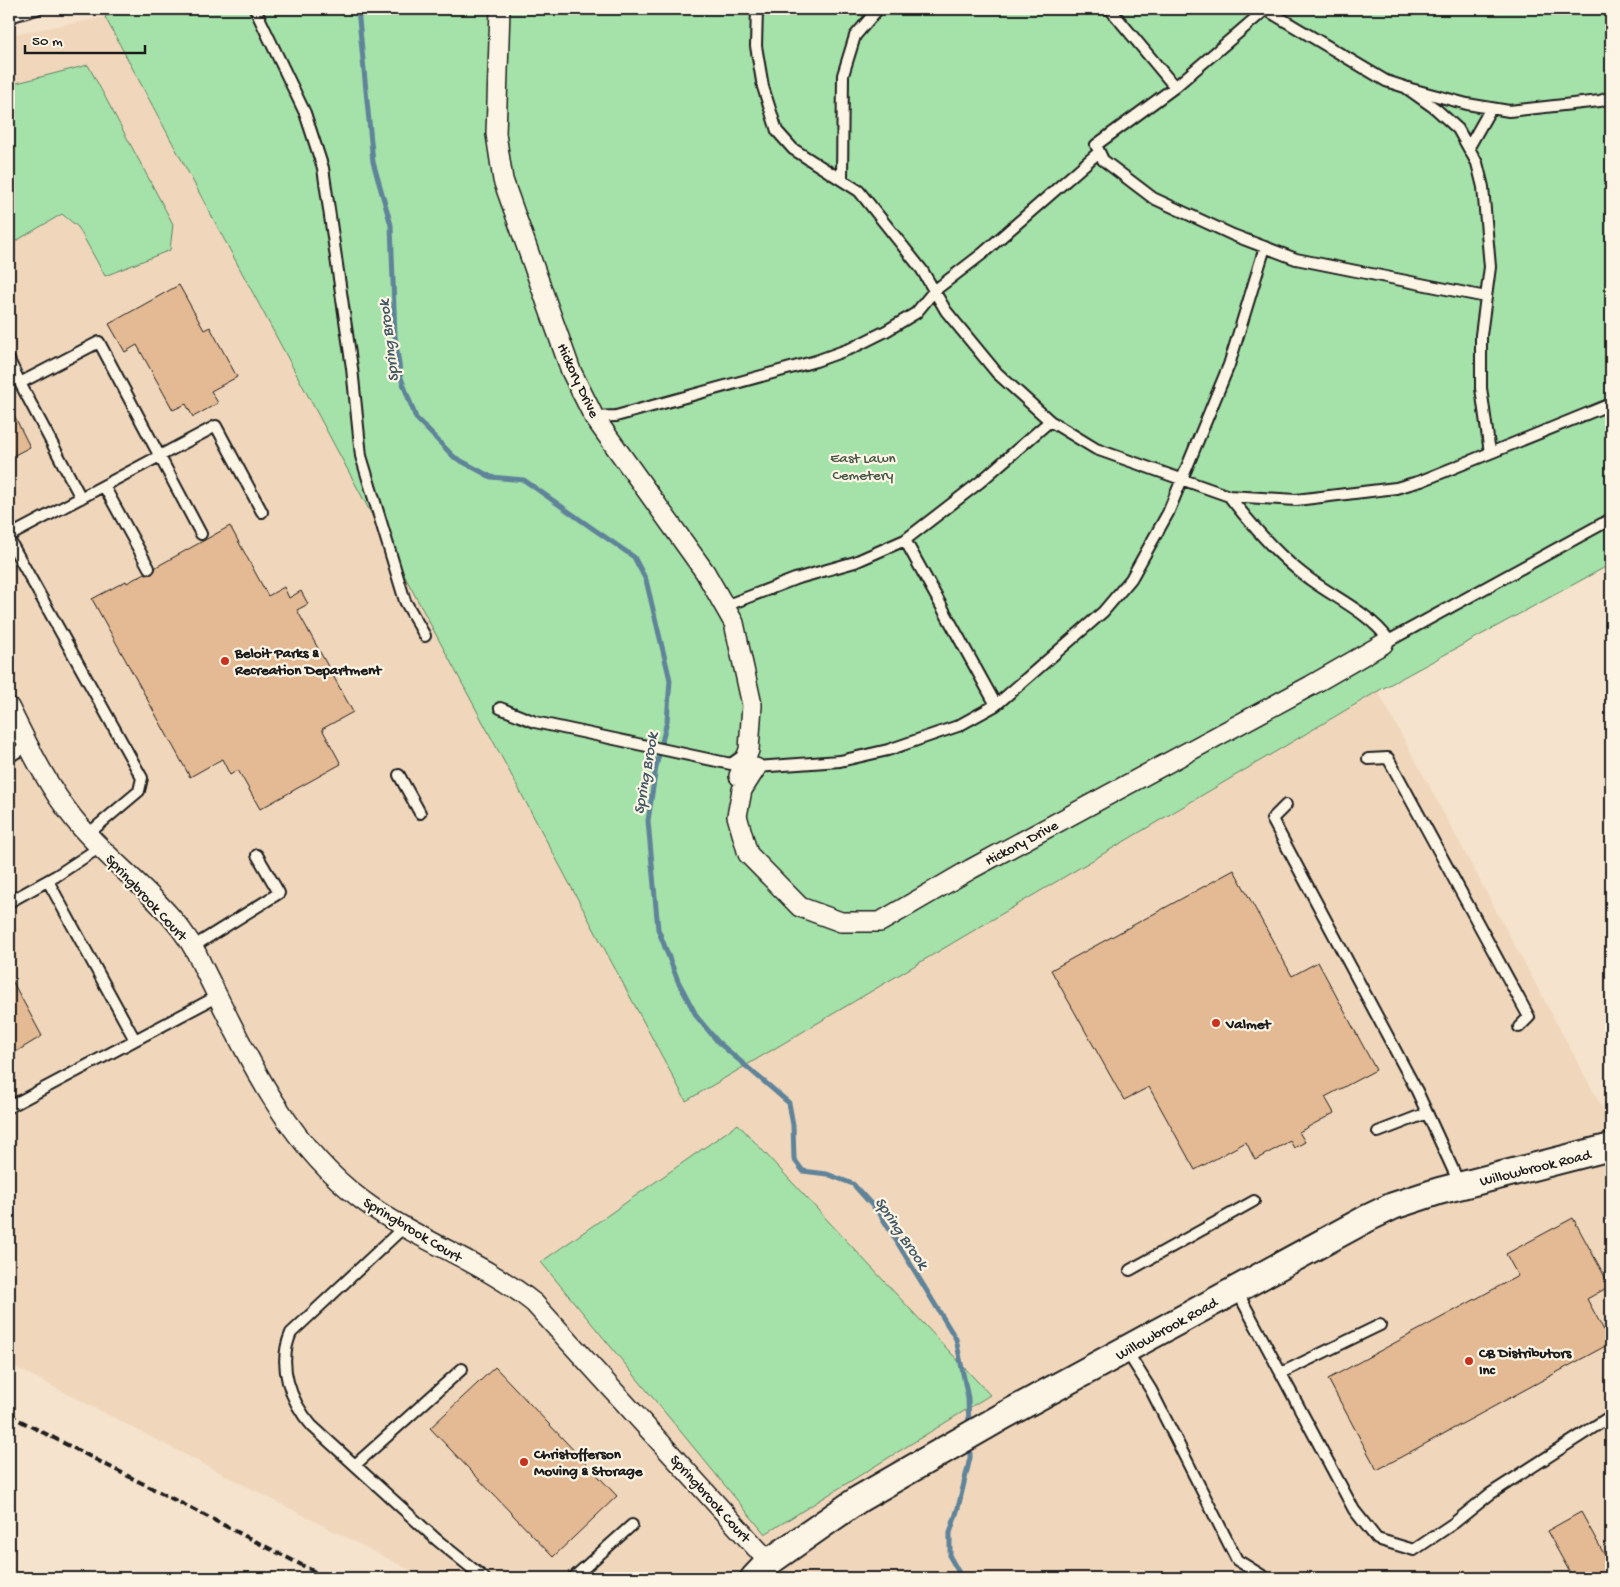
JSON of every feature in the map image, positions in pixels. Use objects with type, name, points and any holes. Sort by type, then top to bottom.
[{"type":"street","name":"Hickory Drive","points":[[500,9],[496,134],[503,180],[571,371],[594,417],[686,544],[725,606],[737,633],[752,705],[753,758],[742,790],[737,816],[748,854],[800,907],[841,922],[880,922],[971,869],[1310,686],[1386,642]]},
{"type":"street","name":"Springbrook Court","points":[[9,707],[28,745],[62,803],[94,841],[174,922],[194,946],[265,1088],[296,1135],[336,1179],[362,1200],[404,1227],[514,1286],[534,1303],[762,1570]]},
{"type":"street","name":"Hickory Drive","points":[[739,776],[753,758]]},
{"type":"street","name":"Willowbrook Road","points":[[762,1570],[859,1499],[1005,1415],[1393,1206],[1460,1185],[1611,1148]]},
{"type":"lane","points":[[9,17],[37,9]]},
{"type":"lane","points":[[255,9],[305,112],[324,168],[352,368],[361,456],[405,601],[425,636]]},
{"type":"lane","points":[[757,9],[756,46],[766,101],[777,131],[793,149],[859,191],[922,270],[946,310],[997,373],[1050,421],[1096,449],[1229,496],[1296,500],[1396,488],[1490,453],[1611,404]]},
{"type":"lane","points":[[842,180],[843,75],[855,36],[878,9]]},
{"type":"lane","points":[[1110,9],[1174,86]]},
{"type":"lane","points":[[1486,297],[1296,259],[1233,235],[1153,198],[1103,160],[1096,145],[1174,86],[1266,9],[1386,81],[1405,87],[1509,111],[1600,101],[1611,97]]},
{"type":"lane","points":[[1405,87],[1436,109],[1458,129],[1477,163],[1484,195],[1490,267],[1481,335],[1480,388],[1490,453]]},
{"type":"lane","points":[[1469,147],[1491,108]]},
{"type":"lane","points":[[594,417],[616,416],[756,378],[852,348],[916,313],[934,291],[982,254],[1100,152]]},
{"type":"lane","points":[[500,708],[535,722],[731,764],[753,758],[840,761],[888,750],[958,726],[996,705],[1109,605],[1131,578],[1168,513],[1229,365],[1265,247]]},
{"type":"lane","points":[[20,383],[100,342],[201,534]]},
{"type":"lane","points":[[9,360],[81,498]]},
{"type":"lane","points":[[725,606],[795,579],[855,562],[905,540],[980,482],[1050,421]]},
{"type":"lane","points":[[9,536],[216,426],[262,512]]},
{"type":"lane","points":[[104,486],[148,568]]},
{"type":"lane","points":[[1229,496],[1244,516],[1300,572],[1377,624],[1386,642],[1611,519]]},
{"type":"lane","points":[[905,540],[996,705]]},
{"type":"lane","points":[[9,543],[11,543],[142,778],[139,791],[94,841],[48,880],[9,902]]},
{"type":"lane","points":[[9,757],[28,745]]},
{"type":"lane","points":[[1368,759],[1388,758],[1530,1017],[1519,1028]]},
{"type":"lane","points":[[399,776],[420,814]]},
{"type":"lane","points":[[1286,805],[1272,819],[1427,1113],[1460,1185]]},
{"type":"lane","points":[[194,946],[279,893],[257,855]]},
{"type":"lane","points":[[48,880],[135,1040]]},
{"type":"lane","points":[[9,1108],[218,996]]},
{"type":"lane","points":[[1378,1132],[1427,1113]]},
{"type":"lane","points":[[1130,1270],[1254,1201]]},
{"type":"lane","points":[[404,1227],[290,1333],[285,1347],[286,1371],[298,1410],[437,1540],[484,1578]]},
{"type":"lane","points":[[1236,1290],[1354,1510],[1377,1539],[1414,1550],[1454,1523],[1490,1494],[1611,1416]]},
{"type":"lane","points":[[1281,1373],[1380,1325]]},
{"type":"lane","points":[[1126,1350],[1151,1390],[1237,1560],[1266,1578]]},
{"type":"lane","points":[[355,1465],[462,1369]]},
{"type":"lane","points":[[573,1578],[632,1526]]},
{"type":"shaded area","points":[[105,17],[686,1100],[1378,691],[1611,1124],[1611,1578],[425,1578],[9,1364],[9,35]]},
{"type":"green space","name":"East Lawn Cemetery","points":[[119,9],[1611,9],[1611,564],[1378,691],[686,1101],[105,17]]},
{"type":"green space","points":[[88,65],[173,224],[170,250],[105,276],[78,227],[62,214],[9,245],[9,85]]},
{"type":"green space","points":[[738,1124],[990,1395],[765,1534],[541,1262]]},
{"type":"building","points":[[179,285],[204,330],[210,327],[237,377],[211,391],[218,403],[193,417],[186,404],[173,410],[137,345],[125,352],[109,324]]},
{"type":"building","points":[[9,405],[30,447],[9,458]]},
{"type":"building","name":"Beloit Parks & Recreation Department","points":[[230,526],[268,596],[284,587],[289,598],[301,591],[308,604],[297,610],[353,712],[322,729],[341,764],[260,809],[238,770],[230,775],[222,759],[190,777],[92,599],[145,573],[152,574],[156,567]]},
{"type":"building","name":"Valmet","points":[[1234,870],[1292,976],[1318,962],[1376,1070],[1325,1097],[1334,1113],[1299,1132],[1305,1142],[1294,1148],[1290,1141],[1255,1160],[1246,1142],[1195,1170],[1149,1087],[1124,1100],[1051,970]]},
{"type":"building","points":[[9,975],[42,1036],[9,1056]]},
{"type":"building","name":"CB Distributors Inc","points":[[1573,1218],[1610,1286],[1587,1299],[1611,1343],[1377,1470],[1328,1379],[1518,1276],[1506,1254]]},
{"type":"building","name":"Christofferson Moving & Storage","points":[[495,1367],[617,1496],[553,1557],[430,1428]]},
{"type":"building","points":[[1581,1512],[1604,1554],[1611,1550],[1611,1578],[1573,1578],[1547,1531]]},
{"type":"waterway","name":"Spring Brook","points":[[358,9],[373,162],[391,225],[395,336],[401,378],[416,418],[454,457],[491,477],[524,480],[634,557],[646,580],[670,680],[667,721],[656,767],[648,821],[658,929],[678,981],[697,1017],[718,1042],[789,1103],[793,1125],[794,1159],[803,1171],[827,1174],[853,1184],[880,1214],[956,1339],[968,1398],[969,1426]]},
{"type":"waterway","name":"Spring Brook","points":[[962,1578],[950,1557],[950,1533],[970,1458],[970,1445]]},
{"type":"railway","points":[[9,1415],[327,1578]]},
{"type":"place","name":"Beloit Parks & Recreation Department","points":[[225,661]]},
{"type":"place","name":"Valmet","points":[[1216,1023]]},
{"type":"place","name":"CB Distributors Inc","points":[[1469,1361]]},
{"type":"place","name":"Christofferson Moving & Storage","points":[[524,1462]]}]
